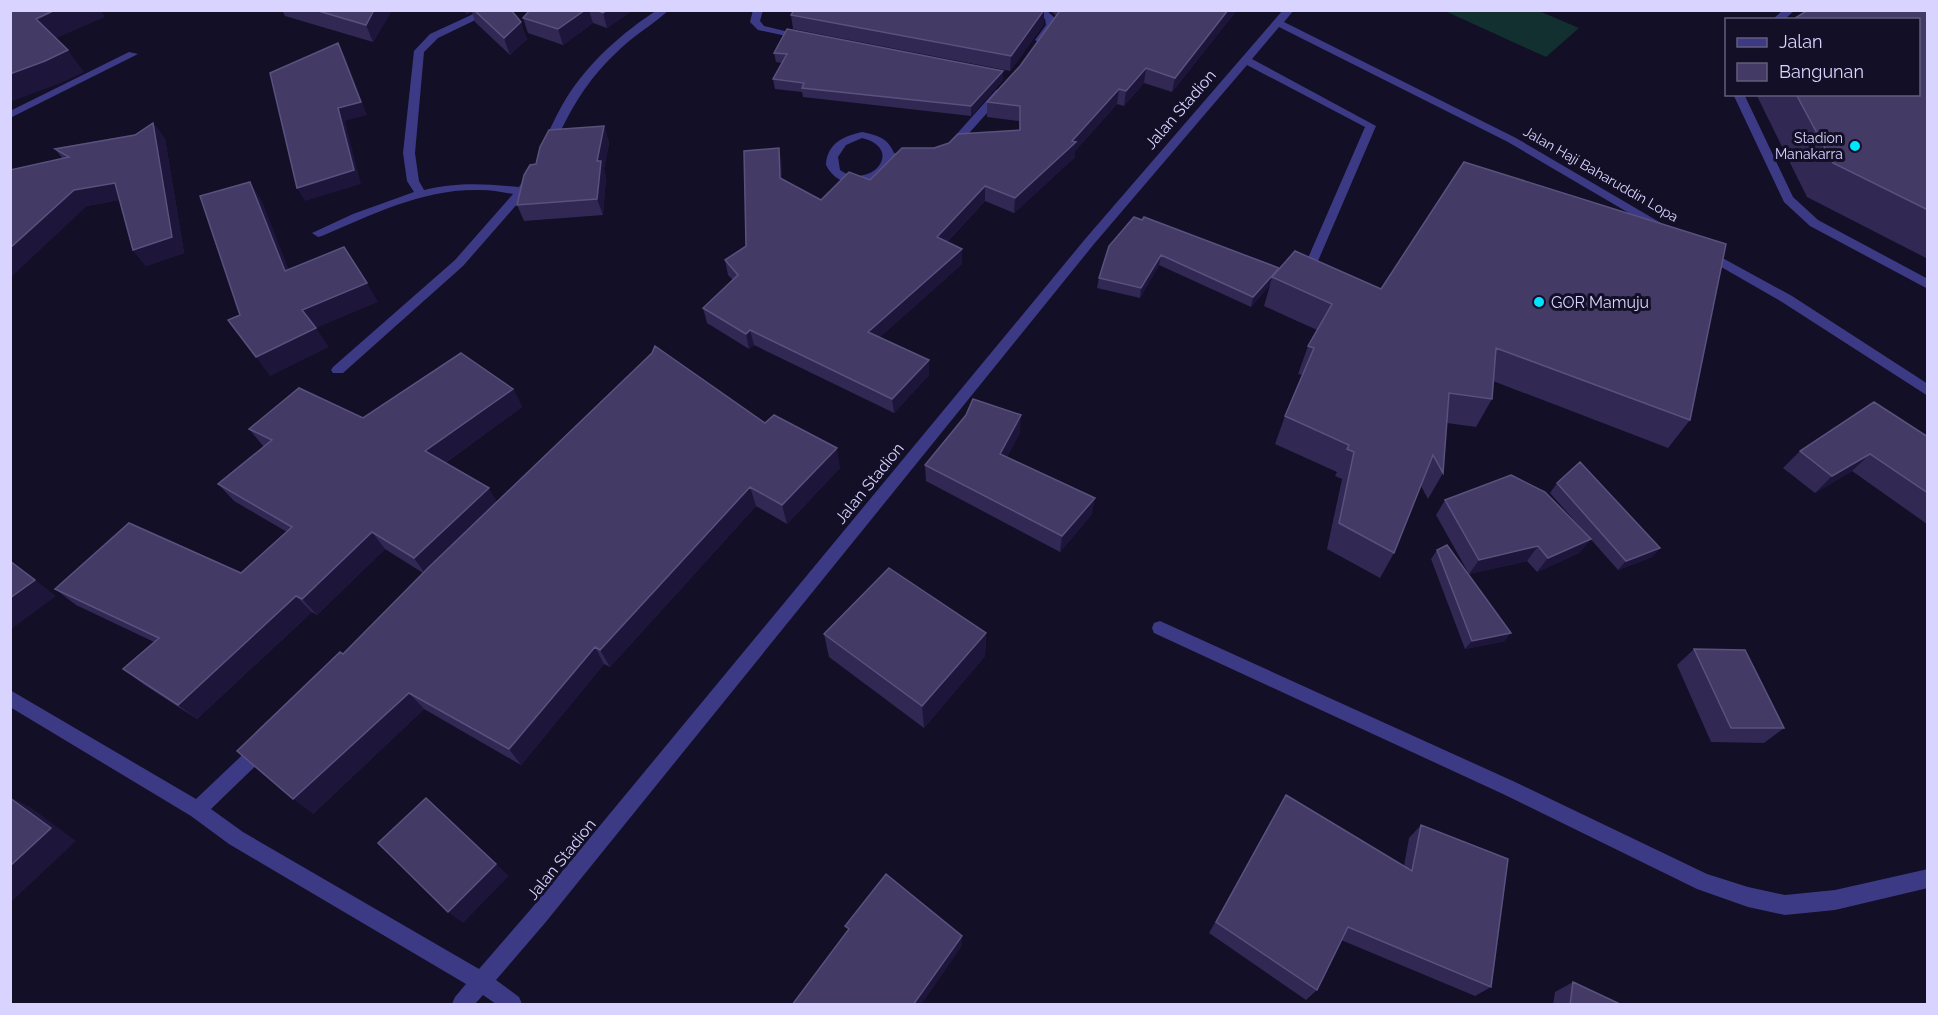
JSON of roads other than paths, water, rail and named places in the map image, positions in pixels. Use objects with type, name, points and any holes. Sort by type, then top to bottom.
[{"type":"street","points":[[422,195],[413,181],[409,153],[419,51],[434,36],[491,10]]},
{"type":"street","points":[[338,370],[459,263],[522,191],[573,96],[616,47],[644,23],[664,10]]},
{"type":"street","points":[[758,10],[755,22],[761,28],[818,39]]},
{"type":"street","points":[[1033,51],[1051,25],[1050,18],[1039,10]]},
{"type":"street","name":"Jalan Stadion","points":[[462,1005],[1090,241],[1289,10]]},
{"type":"street","name":"Jalan Haji Baharuddin Lopa","points":[[1278,24],[1512,140],[1677,236]]},
{"type":"street","points":[[10,115],[133,54]]},
{"type":"street","points":[[1246,60],[1371,126],[1311,265]]},
{"type":"street","points":[[945,154],[1006,85]]},
{"type":"street","points":[[1739,96],[1788,199],[1814,223],[1928,285]]},
{"type":"street","points":[[850,136],[876,136],[889,149],[889,156],[888,163],[869,179],[855,180],[840,175],[832,169],[831,164],[835,149],[841,141],[850,136]]},
{"type":"street","points":[[889,156],[926,158]]},
{"type":"street","points":[[318,233],[397,200],[448,189],[480,186],[522,191]]},
{"type":"street","points":[[1697,248],[1787,299],[1928,391]]},
{"type":"street","points":[[1160,628],[1509,788],[1704,882],[1748,897],[1785,905],[1834,900],[1928,878]]},
{"type":"street","points":[[10,698],[197,810],[236,838],[482,982],[512,1005]]},
{"type":"street","points":[[197,810],[274,735]]},
{"type":"place","name":"Stadion Manakarra","points":[[1855,146]]},
{"type":"place","name":"GOR Mamuju","points":[[1539,302]]}]
